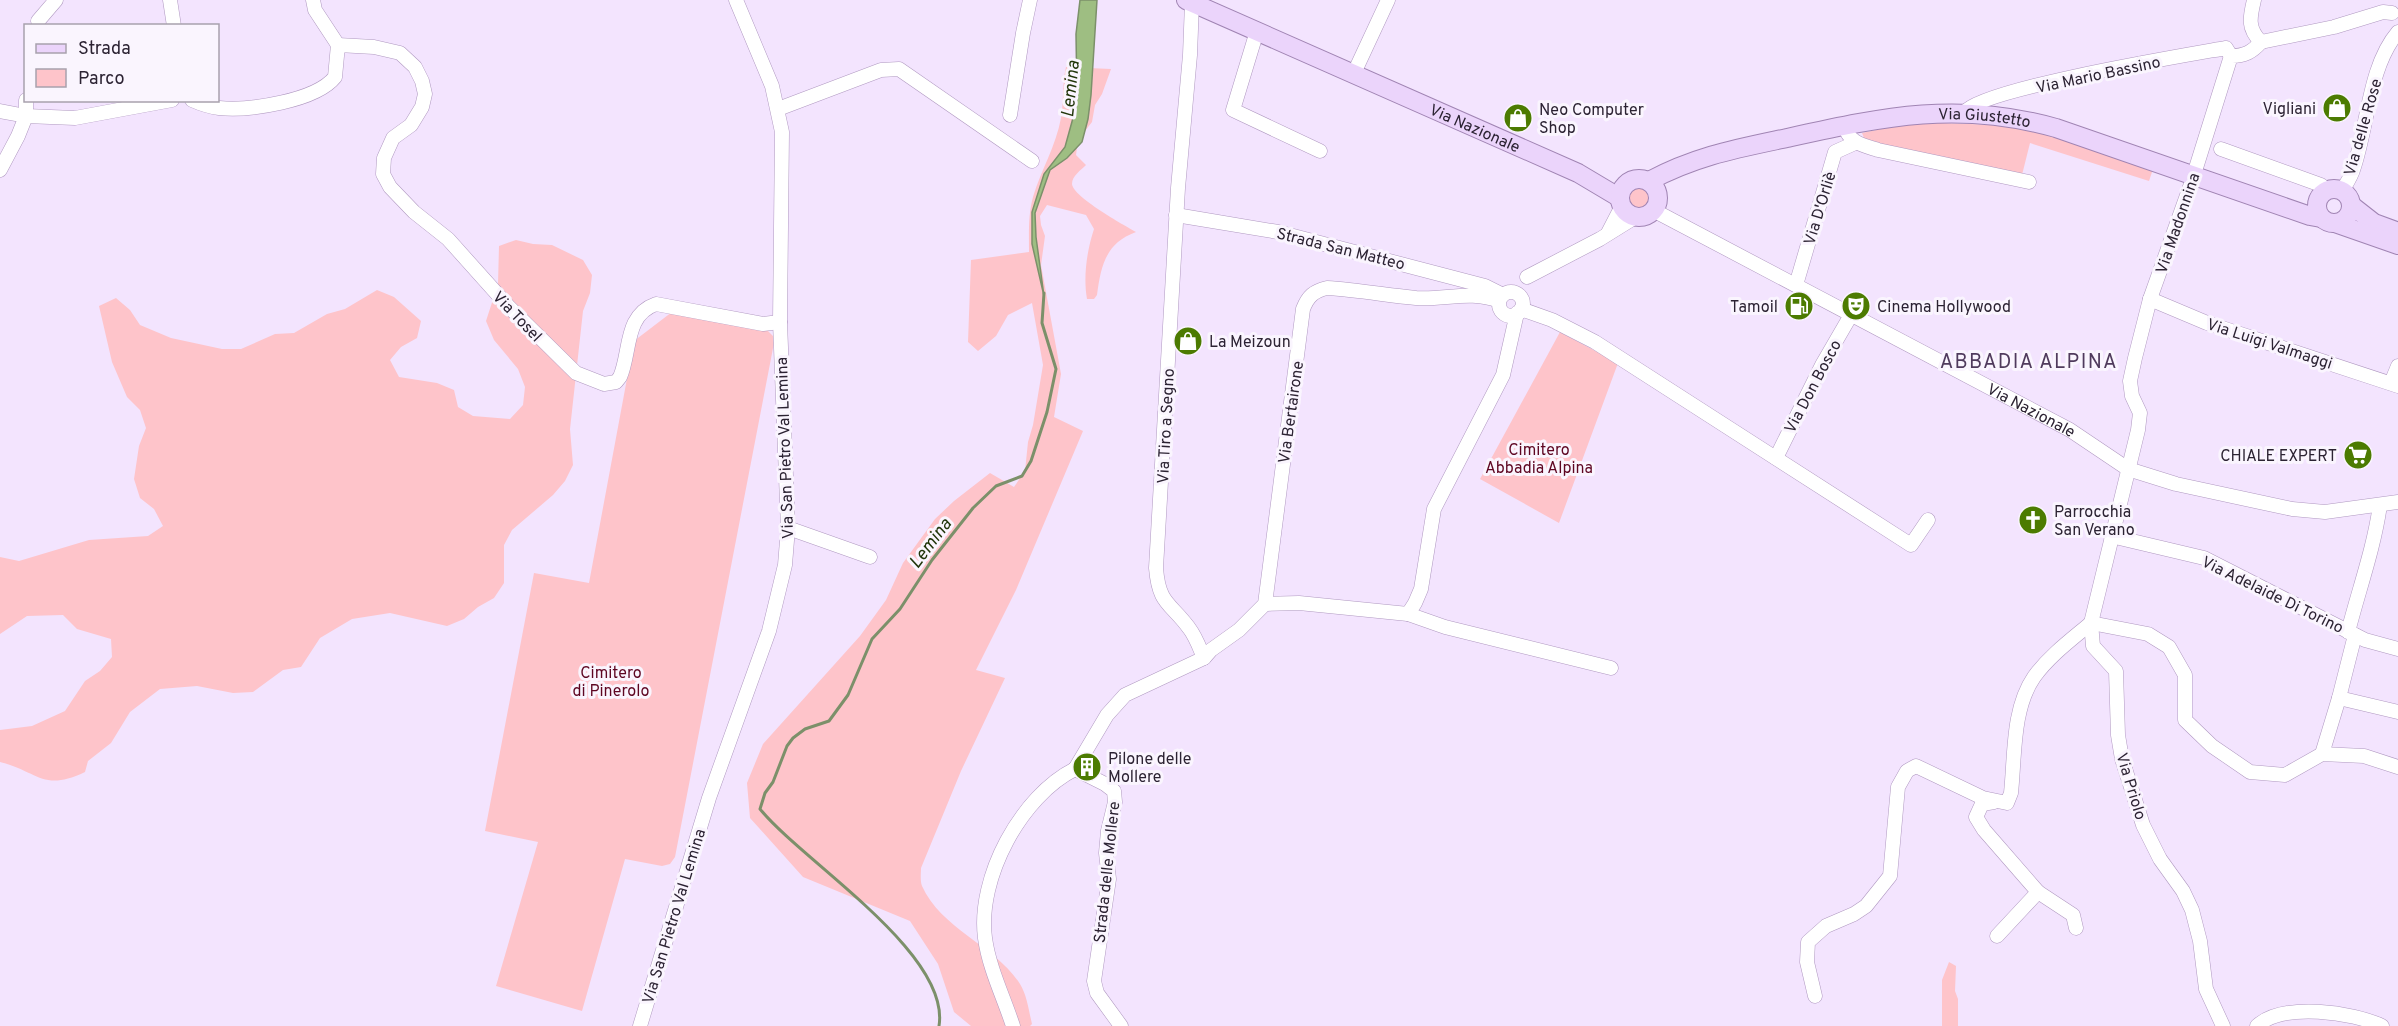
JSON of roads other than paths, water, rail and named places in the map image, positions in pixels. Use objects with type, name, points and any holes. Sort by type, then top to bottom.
[{"type":"main road","name":"Via Nazionale","points":[[1189,1],[1596,183],[1632,203],[1638,179],[1653,186]]},
{"type":"main road","name":"Via Giustetto","points":[[1653,186],[1678,165],[1712,154],[1844,125],[1894,117],[1965,112],[2025,119],[2283,205],[2332,205],[2398,245]]},
{"type":"main road","points":[[1632,203],[1658,199],[1653,186]]},
{"type":"main road","points":[[2332,205],[2398,232]]},
{"type":"street","points":[[38,23],[43,0]]},
{"type":"street","points":[[38,23],[56,0]]},
{"type":"street","points":[[170,0],[174,24]]},
{"type":"street","points":[[197,102],[211,107],[232,109],[299,97],[326,86],[335,77],[338,45],[315,10],[313,0]]},
{"type":"street","name":"Via San Pietro Val Lemina","points":[[640,1026],[709,798],[769,631],[783,579],[788,528],[780,322],[784,157],[778,109],[772,86],[736,0]]},
{"type":"street","points":[[1010,115],[1030,0]]},
{"type":"street","points":[[1354,73],[1388,0]]},
{"type":"street","points":[[2254,0],[2249,22],[2254,35],[2261,42]]},
{"type":"street","name":"Via Tiro a Segno","points":[[1189,1],[1190,55],[1176,215],[1156,568],[1158,590],[1172,610],[1190,629],[1204,658]]},
{"type":"street","points":[[2231,56],[2252,52],[2261,42],[2334,27],[2383,12],[2395,14],[2379,68]]},
{"type":"street","points":[[1257,31],[1233,110],[1320,151]]},
{"type":"street","name":"Via delle Rose","points":[[2332,205],[2353,171],[2379,68],[2398,32]]},
{"type":"street","name":"Via Tosel","points":[[338,45],[374,47],[400,53],[415,67],[425,94],[422,107],[411,125],[393,138],[384,158],[383,174],[390,187],[414,212],[448,239],[508,306],[576,373],[600,383],[616,382],[622,372],[631,328],[648,307],[656,304],[763,324],[780,322]]},
{"type":"street","name":"Via Mario Bassino","points":[[1965,112],[1971,105],[1999,96],[2104,70],[2226,48],[2231,56]]},
{"type":"street","name":"Via Madonnina","points":[[2128,469],[2140,413],[2132,396],[2130,381],[2150,299],[2231,56]]},
{"type":"street","points":[[778,109],[881,70],[899,69],[1032,160]]},
{"type":"street","points":[[2,164],[26,116],[26,102]]},
{"type":"street","points":[[0,111],[26,116],[75,118],[161,102]]},
{"type":"street","points":[[1844,125],[1846,134],[1855,143],[1878,150],[2029,182]]},
{"type":"street","name":"Via D'Orliè","points":[[1796,285],[1835,152],[1855,143]]},
{"type":"street","points":[[2221,149],[2321,184],[2332,205]]},
{"type":"street","points":[[1520,306],[1512,315],[1504,314],[1500,308],[1503,296],[1527,277],[1608,234],[1632,203]]},
{"type":"street","name":"Via Nazionale","points":[[1632,203],[1796,285],[2070,429],[2128,469],[2176,484],[2292,509],[2325,512],[2398,502]]},
{"type":"street","name":"Strada San Matteo","points":[[1176,215],[1278,232],[1485,285],[1503,296]]},
{"type":"street","points":[[1408,614],[1416,603],[1421,589],[1434,509],[1503,375],[1520,306],[1521,284],[1527,277]]},
{"type":"street","name":"Via Bertairone","points":[[1265,604],[1303,309],[1310,296],[1317,290],[1327,288],[1418,298],[1462,294],[1503,296]]},
{"type":"street","points":[[1503,296],[1514,292],[1520,306],[1596,342],[1911,545],[1928,520]]},
{"type":"street","name":"Via Luigi Valmaggi","points":[[2150,299],[2206,323],[2395,385],[2398,366]]},
{"type":"street","name":"Via Don Bosco","points":[[1776,458],[1822,365],[1851,315]]},
{"type":"street","name":"Via Priolo","points":[[2128,469],[2091,623],[2093,646],[2116,671],[2118,735],[2128,781],[2150,840],[2183,891],[2192,910],[2200,940],[2206,989],[2223,1026]]},
{"type":"street","points":[[2322,754],[2339,698],[2362,576],[2373,542],[2380,505]]},
{"type":"street","points":[[788,528],[870,557]]},
{"type":"street","name":"Via Adelaide Di Torino","points":[[2111,536],[2204,558],[2352,633],[2398,649]]},
{"type":"street","points":[[1013,1026],[985,939],[984,913],[989,886],[1018,820],[1047,786],[1075,769],[1107,715],[1125,695],[1204,658],[1210,650],[1239,630],[1265,604],[1299,603],[1408,614],[1445,627],[1611,668]]},
{"type":"street","points":[[1815,996],[1807,962],[1808,942],[1826,926],[1866,906],[1890,876],[1898,787],[1907,771],[1916,766],[1983,798],[2007,803],[2011,793],[2020,708],[2034,677],[2062,647],[2091,623],[2148,633],[2169,647],[2185,675],[2185,720],[2212,746],[2250,772],[2285,775],[2322,754],[2364,756],[2398,767]]},
{"type":"street","points":[[2339,698],[2398,712]]},
{"type":"street","name":"Strada delle Mollere","points":[[1075,769],[1114,791],[1106,853],[1108,879],[1094,981],[1097,993],[1121,1026]]},
{"type":"street","points":[[1996,802],[1982,804],[1976,817],[1984,830],[2038,892],[2073,915],[2076,928]]},
{"type":"street","points":[[1997,936],[2038,892]]},
{"type":"street","points":[[2257,1026],[2273,1015],[2299,1012],[2354,1016],[2382,1026]]},
{"type":"waterway","name":"Lemina","points":[[939,1026],[937,998],[922,969],[899,939],[760,809],[765,793],[773,782],[787,746],[793,738],[805,729],[829,721],[848,695],[872,639],[900,609],[932,560],[973,508],[996,486],[1022,476],[1031,461],[1047,412],[1056,369],[1042,323],[1044,293]]},
{"type":"place","name":"Vigliani","points":[[2337,108]]},
{"type":"place","name":"Neo Computer Shop","points":[[1518,118]]},
{"type":"place","name":"Tamoil","points":[[1799,306]]},
{"type":"place","name":"Cinema Hollywood","points":[[1856,306]]},
{"type":"place","name":"La Meizoun","points":[[1188,341]]},
{"type":"place","name":"CHIALE EXPERT","points":[[2358,455]]},
{"type":"place","name":"Parrocchia San Verano","points":[[2033,520]]},
{"type":"place","name":"Pilone delle Mollere","points":[[1087,767]]},
{"type":"district","name":"ABBADIA ALPINA","points":[[2029,361]]},
{"type":"park label","name":"Cimitero Abbadia Alpina","points":[[1539,458]]},
{"type":"park label","name":"Cimitero di Pinerolo","points":[[611,681]]}]
